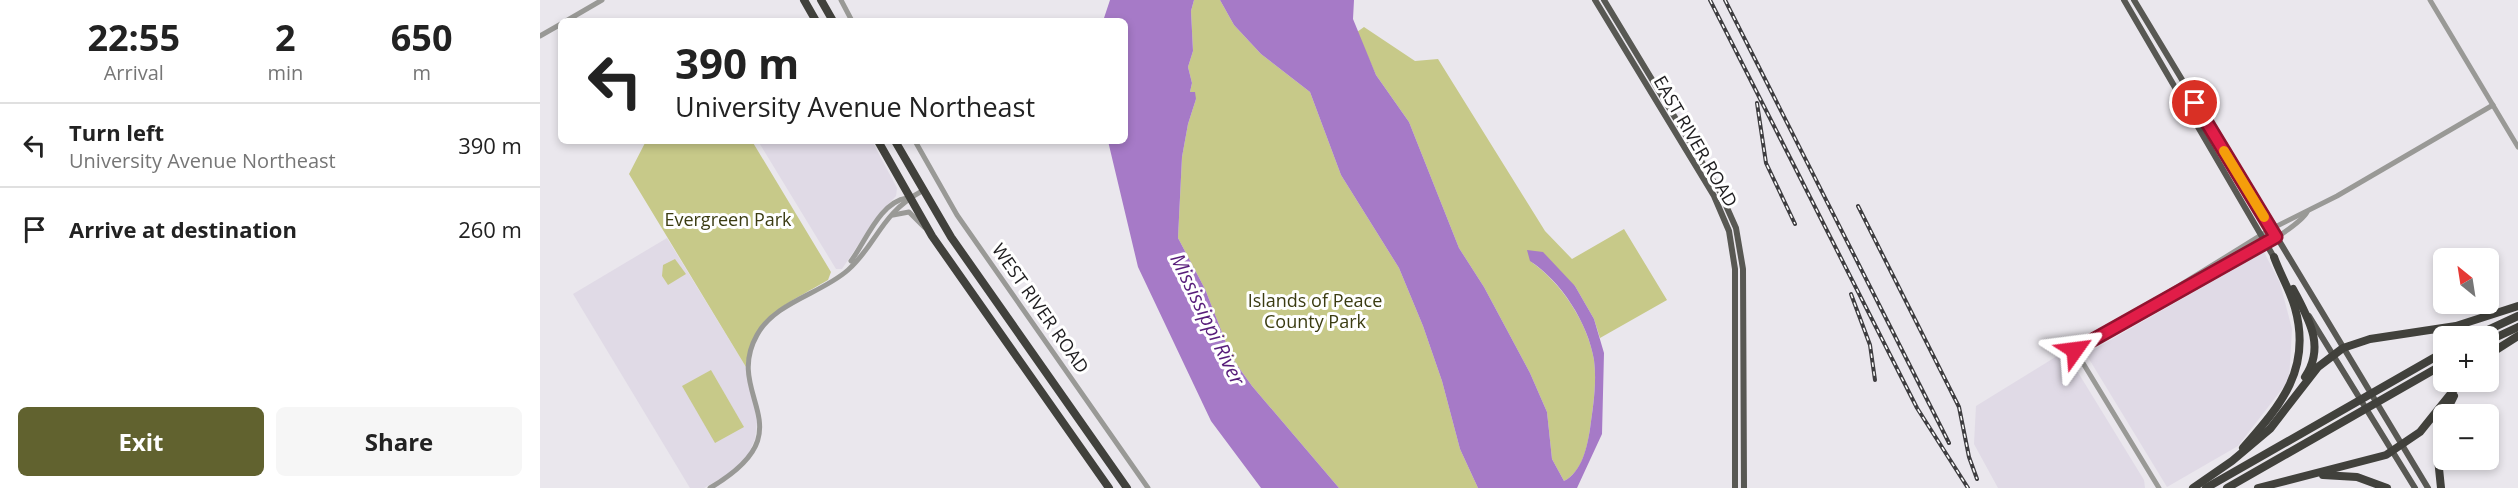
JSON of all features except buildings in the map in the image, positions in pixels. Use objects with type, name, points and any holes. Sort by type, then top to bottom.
[{"type":"highway","points":[[804,0],[814,18]]},
{"type":"highway","points":[[821,0],[831,18]]},
{"type":"highway","points":[[881,144],[932,236],[1109,488]]},
{"type":"highway","points":[[897,144],[922,191],[957,246],[1127,488]]},
{"type":"highway","points":[[2218,471],[2250,439],[2285,394],[2298,370],[2300,353],[2297,315],[2274,257]]},
{"type":"highway","points":[[2251,446],[2302,380],[2314,358],[2313,330],[2293,289]]},
{"type":"highway","points":[[2193,488],[2251,446],[2278,420],[2318,367],[2343,348],[2370,339],[2456,326],[2518,306]]},
{"type":"highway","points":[[2496,326],[2518,316]]},
{"type":"highway","points":[[2499,335],[2518,327]]},
{"type":"highway","points":[[2499,348],[2518,336]]},
{"type":"highway","points":[[2206,488],[2433,358]]},
{"type":"highway","points":[[2227,488],[2433,370]]},
{"type":"highway","points":[[2258,488],[2373,461],[2392,452],[2424,428],[2453,392]]},
{"type":"highway","points":[[2439,470],[2441,488]]},
{"type":"highway","points":[[2277,483],[2340,475],[2365,479],[2387,488]]},
{"type":"main road","name":"EAST RIVER ROAD","points":[[1595,0],[1714,196],[1729,231],[1735,269],[1735,488]]},
{"type":"main road","name":"EAST RIVER ROAD","points":[[1604,0],[1726,202],[1736,228],[1743,268],[1743,488]]},
{"type":"main road","points":[[2124,0],[2293,289],[2415,488]]},
{"type":"main road","points":[[2134,0],[2428,488]]},
{"type":"street","points":[[571,18],[602,0]]},
{"type":"street","points":[[841,0],[850,18]]},
{"type":"street","points":[[2430,0],[2518,147]]},
{"type":"street","points":[[540,36],[558,26]]},
{"type":"street","points":[[2159,488],[2075,350],[2271,229],[2307,212],[2493,105]]},
{"type":"street","name":"WEST RIVER ROAD","points":[[917,144],[957,215],[1148,488]]},
{"type":"street","points":[[710,488],[740,469],[757,442],[759,413],[749,371],[750,352],[756,336],[779,312],[840,276],[862,253],[878,228],[909,198],[922,191]]},
{"type":"street","points":[[840,276],[882,215],[900,199],[909,198]]},
{"type":"street","points":[[878,228],[896,213],[909,212],[932,236]]},
{"type":"street","points":[[2151,305],[2159,305],[2266,243],[2302,220],[2307,212]]},
{"type":"shaded area","points":[[760,144],[874,144],[897,188],[896,196],[878,215],[842,269],[836,269]]},
{"type":"shaded area","points":[[667,238],[746,367],[757,423],[755,439],[748,455],[730,473],[704,488],[690,488],[573,294]]},
{"type":"shaded area","points":[[2264,252],[2280,283],[2292,329],[2289,380],[2238,446],[2167,487],[2086,354]]},
{"type":"shaded area","points":[[2062,353],[2071,361],[2144,480],[2145,488],[1998,488],[1974,444],[1976,406]]},
{"type":"green space","name":"Islands of Peace County Park","points":[[1194,0],[1220,0],[1234,25],[1261,54],[1310,92],[1341,175],[1399,268],[1423,326],[1442,381],[1460,449],[1478,488],[1339,488],[1252,386],[1232,358],[1205,289],[1178,238],[1182,157],[1188,124],[1196,99],[1190,92],[1192,83],[1188,67],[1193,51],[1191,11]]},
{"type":"green space","points":[[1364,27],[1415,61],[1438,59],[1545,231],[1572,259],[1624,229],[1667,300],[1600,338],[1594,319],[1575,286],[1530,261],[1552,280],[1571,304],[1586,332],[1594,360],[1594,395],[1587,444],[1579,466],[1564,481],[1552,459],[1547,412],[1530,373],[1484,287],[1459,248],[1409,122],[1376,75],[1357,32]]},
{"type":"green space","name":"Evergreen Park","points":[[644,144],[754,144],[831,272],[828,280],[786,304],[764,323],[749,349],[746,367],[629,174]]},
{"type":"green space","points":[[675,259],[686,274],[668,285],[662,276],[663,265]]},
{"type":"green space","points":[[711,370],[744,427],[715,443],[682,386]]},
{"type":"water","name":"Mississippi River","points":[[1110,0],[1194,0],[1191,11],[1193,51],[1188,67],[1192,83],[1190,92],[1195,92],[1196,99],[1188,124],[1182,157],[1178,238],[1205,289],[1232,358],[1252,386],[1339,488],[1261,488],[1211,421],[1138,267],[1109,144],[1128,144],[1128,18],[1104,18]]},
{"type":"water","points":[[1220,0],[1354,0],[1353,19],[1376,75],[1409,122],[1459,248],[1484,287],[1530,373],[1547,412],[1552,459],[1564,481],[1575,472],[1583,458],[1587,443],[1594,395],[1594,360],[1586,332],[1571,304],[1552,280],[1530,261],[1527,250],[1543,252],[1575,286],[1594,319],[1604,353],[1602,434],[1577,488],[1478,488],[1460,449],[1442,381],[1423,326],[1399,268],[1341,175],[1310,92],[1261,54],[1234,25]]},
{"type":"railway","points":[[1710,0],[1917,408],[1968,488]]},
{"type":"railway","points":[[1725,0],[1949,443]]},
{"type":"railway","points":[[1757,103],[1766,163],[1795,224]]},
{"type":"railway","points":[[1858,206],[1959,407],[1969,457],[1977,479]]},
{"type":"railway","points":[[1851,294],[1870,345],[1875,380]]},
{"type":"slow traffic","points":[[2224,151],[2264,217]]},
{"type":"route","points":[[2075,350],[2151,305],[2159,305],[2276,237],[2195,103]]}]
